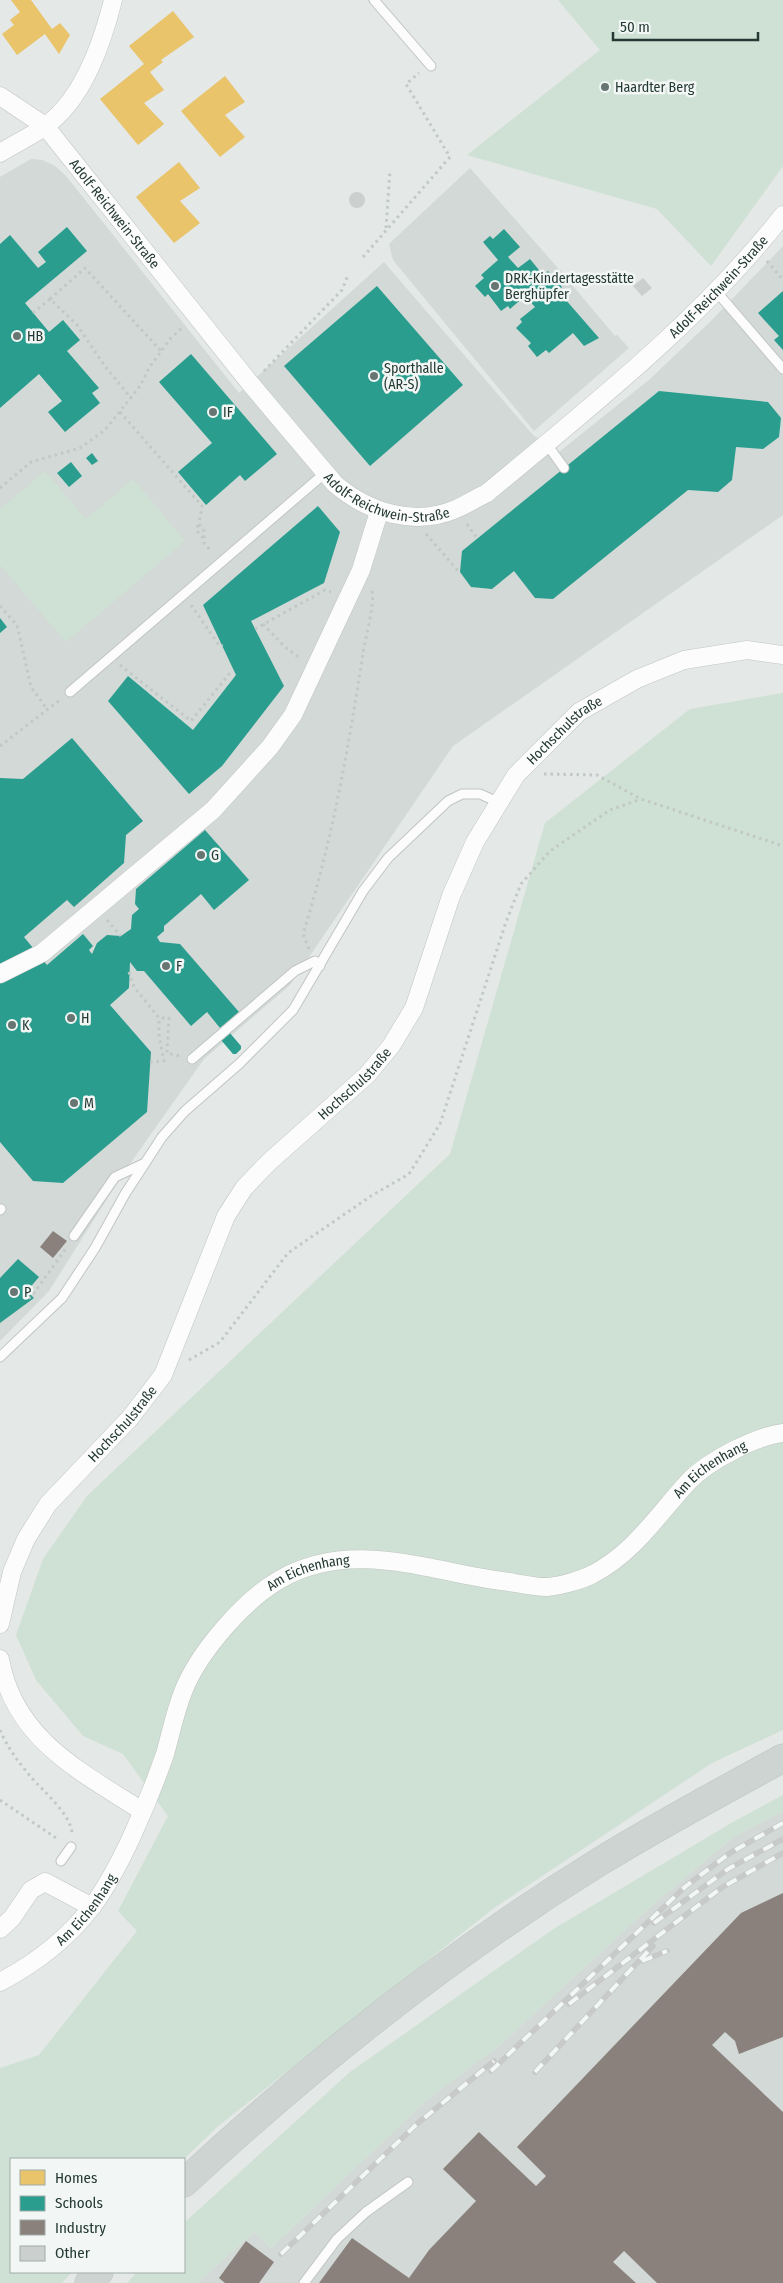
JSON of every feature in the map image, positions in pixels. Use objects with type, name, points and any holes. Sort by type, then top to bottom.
[{"type":"main road","points":[[185,2182],[325,2058],[482,1940],[598,1862],[783,1758]]},
{"type":"main road","points":[[89,2283],[98,2273]]},
{"type":"street","points":[[0,153],[45,126],[67,104],[84,79],[102,40],[113,0]]},
{"type":"street","name":"Adolf-Reichwein-Straße","points":[[0,96],[45,126],[325,473],[349,496],[379,512],[402,516],[435,516],[456,509],[487,493],[546,444],[668,336],[754,253],[783,215]]},
{"type":"street","points":[[0,974],[42,953],[213,810],[270,747],[293,715],[361,570],[379,512]]},
{"type":"street","name":"Hochschulstraße","points":[[0,1624],[12,1572],[26,1539],[48,1504],[130,1418],[163,1375],[226,1216],[244,1188],[269,1162],[368,1075],[391,1046],[414,1008],[452,896],[475,842],[516,775],[579,712],[637,679],[684,660],[747,650],[783,655]]},
{"type":"street","name":"Am Eichenhang","points":[[0,1982],[49,1950],[92,1907],[120,1858],[142,1811],[165,1753],[184,1689],[208,1645],[242,1611],[278,1580],[322,1561],[366,1559],[548,1587],[592,1574],[627,1550],[660,1517],[690,1480],[735,1448],[783,1433]]},
{"type":"street","points":[[0,1659],[10,1696],[33,1733],[61,1758],[142,1811]]},
{"type":"street","points":[[0,1929],[12,1918],[31,1890],[45,1882],[92,1907]]},
{"type":"lane","points":[[374,0],[431,66]]},
{"type":"lane","points":[[715,290],[781,364]]},
{"type":"lane","points":[[546,444],[564,468]]},
{"type":"lane","points":[[70,692],[325,473]]},
{"type":"lane","points":[[0,1358],[62,1298],[95,1248],[162,1137],[185,1111],[251,1053],[293,1010],[317,964],[363,891],[388,858],[448,801],[462,794],[480,794],[498,802]]},
{"type":"lane","points":[[192,1059],[295,971],[317,964]]},
{"type":"lane","points":[[74,1236],[115,1176],[145,1163]]},
{"type":"lane","points":[[61,1861],[71,1848]]},
{"type":"lane","points":[[304,2283],[337,2239],[366,2212],[408,2182]]},
{"type":"path","points":[[363,257],[386,228],[450,157],[406,84]]},
{"type":"path","points":[[386,228],[390,170]]},
{"type":"path","points":[[754,253],[764,258],[783,280]]},
{"type":"path","points":[[33,313],[84,268],[161,351]]},
{"type":"path","points":[[266,369],[342,290],[348,275]]},
{"type":"path","points":[[50,299],[77,325],[131,398]]},
{"type":"path","points":[[0,488],[31,462],[80,448],[105,430],[131,398],[161,351],[178,330],[197,316]]},
{"type":"path","points":[[120,412],[202,506],[197,531],[209,548]]},
{"type":"path","points":[[199,524],[204,531],[203,538]]},
{"type":"path","points":[[442,554],[460,573]]},
{"type":"path","points":[[317,964],[303,934],[322,874],[354,715],[373,595],[370,582],[361,570]]},
{"type":"path","points":[[255,629],[325,590],[347,599]]},
{"type":"path","points":[[184,594],[219,645],[223,646]]},
{"type":"path","points":[[0,606],[17,625],[31,687],[47,709],[0,746]]},
{"type":"path","points":[[263,624],[285,647],[300,659]]},
{"type":"path","points":[[110,657],[191,721],[230,673]]},
{"type":"path","points":[[516,775],[597,775],[641,799],[783,846]]},
{"type":"path","points":[[163,1375],[220,1342],[288,1254],[371,1196],[409,1174],[440,1124],[506,922],[521,884],[550,850],[610,810],[641,799]]},
{"type":"path","points":[[130,972],[134,987],[159,1018],[159,1036],[164,1061],[150,1062]]},
{"type":"path","points":[[159,1018],[169,1018],[167,1052],[192,1059]]},
{"type":"path","points":[[24,1297],[26,1300],[34,1293],[74,1236]]},
{"type":"path","points":[[0,1730],[6,1744],[18,1760],[66,1816],[72,1830],[71,1848]]},
{"type":"path","points":[[0,1800],[71,1848]]},
{"type":"shaded area","points":[[31,159],[42,160],[55,166],[66,176],[239,393],[384,262],[533,435],[559,452],[650,379],[711,321],[783,246],[783,515],[453,746],[290,985],[204,1059],[122,1175],[49,1291],[0,1341],[0,177]]},
{"type":"shaded area","name":"DRK-Kindertagesstätte Berghüpfer","points":[[470,168],[615,336],[617,335],[629,348],[534,431],[393,260],[389,244]]},
{"type":"shaded area","points":[[783,1811],[783,2283],[197,2283],[254,2232],[271,2248],[428,2099],[500,2045],[648,1909],[732,1838]]},
{"type":"green space","points":[[558,0],[783,0],[783,166],[711,266],[657,209],[467,155],[600,50]]},
{"type":"green space","points":[[45,471],[86,519],[133,479],[185,541],[66,642],[0,565],[0,509]]},
{"type":"green space","points":[[783,693],[783,1730],[712,1763],[494,1908],[217,2127],[185,2158],[10,2158],[10,2273],[71,2273],[62,2283],[0,2283],[0,2068],[39,2055],[137,1931],[118,1911],[168,1816],[123,1754],[83,1736],[36,1680],[16,1635],[43,1559],[87,1496],[450,1154],[545,823],[690,709]]},
{"type":"green space","points":[[783,1795],[783,1811],[732,1838],[648,1909],[500,2045],[428,2099],[271,2248],[254,2232],[197,2283],[127,2283],[136,2273],[185,2273],[185,2222],[350,2072],[555,1928],[733,1822]]},
{"type":"building: Homes","points":[[11,0],[31,0],[52,29],[60,23],[70,35],[59,54],[45,34],[17,55],[2,34],[14,25],[10,20],[20,12]]},
{"type":"building: Homes","points":[[173,11],[194,37],[161,60],[163,62],[150,72],[164,90],[144,103],[164,124],[138,145],[100,99],[144,64],[129,46]]},
{"type":"building: Homes","points":[[225,76],[245,102],[225,115],[245,137],[220,157],[181,111]]},
{"type":"building: Homes","points":[[179,162],[200,188],[180,201],[200,223],[174,243],[136,197]]},
{"type":"building: Schools","name":"HB","points":[[67,227],[87,251],[25,303],[49,332],[63,320],[80,340],[67,351],[99,388],[92,393],[100,403],[65,432],[48,412],[62,401],[39,374],[0,408],[0,244],[10,235],[38,268],[46,262],[38,252]]},
{"type":"building: Schools","points":[[504,229],[520,247],[508,257],[518,268],[530,259],[543,275],[548,271],[562,287],[558,291],[599,338],[584,346],[573,333],[549,353],[546,350],[537,357],[528,346],[531,343],[516,328],[522,322],[520,319],[535,307],[525,296],[510,309],[508,306],[501,311],[488,294],[485,297],[475,286],[484,278],[481,275],[498,260],[483,242],[490,236],[493,239]]},
{"type":"building: Schools","name":"Sporthalle (AR-S)","points":[[377,286],[463,385],[370,466],[284,366]]},
{"type":"building: Schools","points":[[783,291],[783,350],[774,340],[779,336],[758,313]]},
{"type":"building: Schools","name":"IF","points":[[191,354],[277,454],[245,481],[240,475],[206,505],[178,472],[212,443],[159,382]]},
{"type":"building: Schools","points":[[659,391],[768,402],[781,418],[779,437],[763,449],[736,447],[732,480],[718,492],[688,490],[553,599],[535,598],[514,571],[492,589],[471,587],[460,572],[462,551]]},
{"type":"building: Schools","points":[[92,453],[98,461],[92,465],[86,458]]},
{"type":"building: Schools","points":[[71,462],[82,476],[69,487],[57,473]]},
{"type":"building: Schools","points":[[318,506],[340,532],[324,583],[251,621],[284,686],[222,766],[189,794],[108,701],[128,676],[193,730],[236,675],[203,605]]},
{"type":"building: Schools","points":[[0,618],[7,627],[0,633]]},
{"type":"building: Schools","points":[[72,738],[143,821],[126,835],[124,863],[74,907],[67,900],[24,937],[47,965],[83,934],[93,946],[89,950],[92,954],[97,943],[107,935],[121,936],[131,929],[132,915],[139,909],[135,904],[136,889],[205,830],[249,880],[214,910],[201,894],[164,926],[164,931],[157,937],[160,942],[180,944],[239,1012],[220,1028],[207,1012],[191,1026],[144,971],[137,971],[130,962],[129,988],[110,1005],[151,1052],[147,1112],[63,1183],[33,1181],[0,1142],[0,778],[23,779]]},
{"type":"building: Schools","points":[[229,1032],[241,1046],[241,1049],[236,1054],[233,1054],[221,1040]]},
{"type":"building: Schools","name":"P","points":[[18,1259],[39,1277],[27,1291],[34,1298],[0,1323],[0,1278]]},
{"type":"building: Industry","points":[[53,1231],[67,1241],[53,1258],[40,1247]]},
{"type":"building: Industry","points":[[783,1893],[783,2037],[739,2054],[735,2041],[725,2032],[712,2045],[783,2112],[783,2283],[657,2283],[624,2251],[613,2262],[636,2283],[319,2283],[352,2238],[409,2278],[429,2250],[476,2201],[443,2169],[479,2132],[536,2186],[546,2176],[517,2147],[741,1913]]},
{"type":"building: Industry","points":[[246,2241],[274,2262],[259,2283],[225,2283],[219,2278]]},
{"type":"building: Other","points":[[354,192],[360,192],[365,197],[363,206],[354,208],[349,203],[349,197]]},
{"type":"building: Other","points":[[643,278],[652,288],[642,296],[633,286]]},
{"type":"railway","points":[[491,2071],[686,1886],[730,1853],[783,1823]]},
{"type":"railway","points":[[654,1923],[728,1869],[783,1839]]},
{"type":"railway","points":[[569,2004],[721,1888],[783,1853]]},
{"type":"railway","points":[[535,2072],[653,1946]]},
{"type":"railway","points":[[642,1961],[667,1951]]},
{"type":"railway","points":[[281,2254],[418,2123],[494,2061]]},
{"type":"place","name":"Haardter Berg","points":[[605,87]]},
{"type":"place","name":"DRK-Kindertagesstätte Berghüpfer","points":[[495,286]]},
{"type":"place","name":"HB","points":[[17,336]]},
{"type":"place","name":"Sporthalle (AR-S)","points":[[374,376]]},
{"type":"place","name":"IF","points":[[213,412]]},
{"type":"place","name":"G","points":[[201,855]]},
{"type":"place","name":"F","points":[[166,966]]},
{"type":"place","name":"H","points":[[71,1018]]},
{"type":"place","name":"K","points":[[12,1025]]},
{"type":"place","name":"M","points":[[74,1103]]},
{"type":"place","name":"P","points":[[14,1292]]}]
